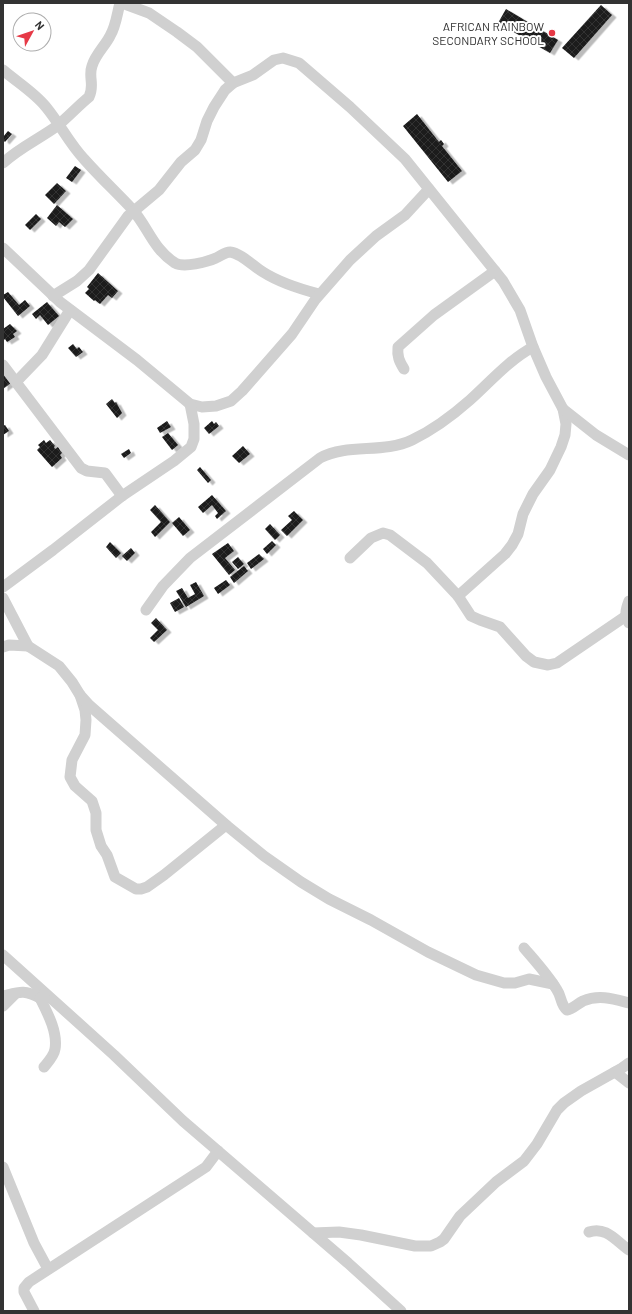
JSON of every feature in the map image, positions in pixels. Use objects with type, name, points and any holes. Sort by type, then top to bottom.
[{"type":"street","points":[[3,162],[18,150],[58,125],[89,97],[92,90],[90,72],[92,65],[111,35],[121,3],[149,13],[177,32],[197,47],[233,83]]},
{"type":"street","points":[[53,296],[77,281],[89,270],[119,226],[133,210],[159,190],[178,166],[194,150],[201,140],[207,121],[214,107],[225,90],[233,83],[253,75],[274,60],[283,58],[299,63],[387,140],[405,158],[495,271],[515,299],[533,348],[564,409],[566,424],[565,436],[561,447],[550,470],[533,494],[523,514],[518,534],[512,546],[458,596]]},
{"type":"street","points":[[3,70],[46,107],[69,141],[84,159],[133,210],[155,245],[176,264],[197,264],[231,252],[250,262],[262,272],[277,280],[299,289],[319,294]]},
{"type":"street","points":[[3,248],[53,296],[137,360],[190,404],[202,407],[216,406],[231,401],[242,391],[292,334],[319,294],[350,260],[376,236],[404,215],[429,189]]},
{"type":"street","points":[[404,369],[398,360],[398,348],[434,315],[495,271]]},
{"type":"street","points":[[16,382],[42,355],[70,310]]},
{"type":"street","points":[[146,610],[163,586],[190,558],[320,458],[327,454],[338,452],[396,447],[412,440],[429,431],[452,414],[522,354],[533,348]]},
{"type":"street","points":[[3,365],[66,446],[81,468],[87,471],[105,473],[122,496]]},
{"type":"street","points":[[3,586],[53,550],[122,496],[191,447],[194,439],[194,424],[190,404]]},
{"type":"street","points":[[564,409],[596,435],[629,455]]},
{"type":"street","points":[[350,558],[371,538],[384,532],[390,535],[427,563],[458,596],[472,616],[500,627],[526,656],[534,662],[548,665],[557,663],[627,620],[626,611],[629,601]]},
{"type":"street","points":[[3,598],[28,646],[59,666],[72,682],[80,696],[85,710],[85,735],[72,760],[70,777],[75,786],[92,801],[96,813],[96,830],[101,846],[107,855],[115,877],[136,889],[147,887],[226,825]]},
{"type":"street","points":[[3,647],[9,645],[28,646]]},
{"type":"street","points":[[80,696],[226,825],[264,856],[301,882],[329,899],[428,952],[476,974],[510,984],[529,980],[553,984]]},
{"type":"street","points":[[524,948],[553,984],[559,993],[562,1004],[567,1010],[571,1009],[582,1001],[606,997],[629,1003]]},
{"type":"street","points":[[3,955],[42,996],[114,1056],[183,1121],[401,1311]]},
{"type":"street","points":[[3,996],[24,992],[42,996]]},
{"type":"street","points":[[3,1006],[16,993]]},
{"type":"street","points":[[42,996],[56,1041],[54,1053],[44,1067]]},
{"type":"street","points":[[313,1233],[339,1232],[415,1246],[431,1246],[440,1242],[444,1239],[460,1216],[496,1182],[524,1161],[532,1152],[557,1110],[564,1103],[581,1091],[629,1063]]},
{"type":"street","points":[[615,1072],[629,1083]]},
{"type":"street","points":[[34,1311],[24,1292],[24,1288],[29,1282],[206,1167],[218,1151]]},
{"type":"street","points":[[3,1166],[34,1243],[48,1269]]},
{"type":"street","points":[[589,1232],[594,1230],[604,1231],[629,1250]]},
{"type":"building","points":[[601,5],[612,15],[574,58],[562,48]]},
{"type":"building","points":[[506,9],[558,40],[550,53],[498,23]]},
{"type":"building","points":[[417,114],[439,142],[441,140],[444,144],[442,146],[462,171],[448,182],[403,126]]},
{"type":"building","points":[[8,131],[12,134],[5,142],[3,137]]},
{"type":"building","points":[[75,166],[81,170],[72,182],[66,178]]},
{"type":"building","points":[[57,183],[66,191],[54,204],[45,195]]},
{"type":"building","points":[[57,205],[73,219],[65,227],[59,222],[56,226],[47,218]]},
{"type":"building","points":[[36,214],[41,219],[30,230],[25,225]]},
{"type":"building","points":[[98,273],[118,291],[112,298],[108,295],[100,304],[85,293],[89,289],[87,287]]},
{"type":"building","points":[[8,292],[19,305],[25,300],[30,306],[18,316],[3,297],[3,295]]},
{"type":"building","points":[[47,302],[59,316],[48,325],[40,315],[36,319],[32,314]]},
{"type":"building","points":[[10,324],[17,331],[13,334],[15,337],[7,342],[5,339],[3,341],[3,329]]},
{"type":"building","points":[[73,344],[77,349],[79,347],[83,352],[76,357],[68,348]]},
{"type":"building","points":[[3,372],[11,383],[3,389]]},
{"type":"building","points":[[112,399],[115,403],[116,402],[122,413],[117,418],[106,404]]},
{"type":"building","points":[[167,421],[171,427],[160,433],[157,428]]},
{"type":"building","points":[[212,421],[214,424],[216,422],[219,426],[209,434],[204,428]]},
{"type":"building","points":[[5,425],[9,431],[3,435],[3,426]]},
{"type":"building","points":[[168,433],[178,445],[172,450],[162,437]]},
{"type":"building","points":[[44,440],[46,443],[50,440],[55,446],[55,449],[58,447],[62,453],[60,455],[62,458],[52,467],[37,450],[40,447],[38,445]]},
{"type":"building","points":[[243,446],[250,454],[239,463],[232,456]]},
{"type":"building","points":[[129,449],[131,453],[124,458],[121,454]]},
{"type":"building","points":[[200,467],[211,480],[208,483],[197,470]]},
{"type":"building","points":[[212,495],[226,511],[217,519],[215,516],[218,513],[212,505],[203,513],[198,507]]},
{"type":"building","points":[[155,505],[170,522],[155,537],[151,532],[161,522],[150,510]]},
{"type":"building","points":[[294,511],[303,520],[287,536],[281,530],[292,520],[288,516]]},
{"type":"building","points":[[179,517],[190,530],[183,536],[172,523]]},
{"type":"building","points":[[270,524],[280,535],[275,540],[265,529]]},
{"type":"building","points":[[272,541],[276,545],[267,554],[263,549]]},
{"type":"building","points":[[110,542],[121,553],[116,558],[106,547]]},
{"type":"building","points":[[228,543],[234,551],[225,558],[235,570],[229,575],[212,554]]},
{"type":"building","points":[[131,548],[135,553],[127,561],[122,556]]},
{"type":"building","points":[[259,554],[264,559],[251,569],[247,563]]},
{"type":"building","points":[[238,557],[244,564],[238,569],[232,562]]},
{"type":"building","points":[[244,566],[248,571],[234,583],[230,577]]},
{"type":"building","points":[[226,580],[230,585],[218,594],[214,588]]},
{"type":"building","points":[[196,582],[204,596],[186,607],[176,591],[182,588],[188,598],[195,594],[190,585]]},
{"type":"building","points":[[179,598],[184,607],[175,612],[170,603]]},
{"type":"building","points":[[156,618],[167,630],[154,642],[150,638],[158,630],[151,623]]},
{"type":"place","name":"AFRICAN RAINBOW SECONDARY SCHOOL","points":[[552,33]]}]
